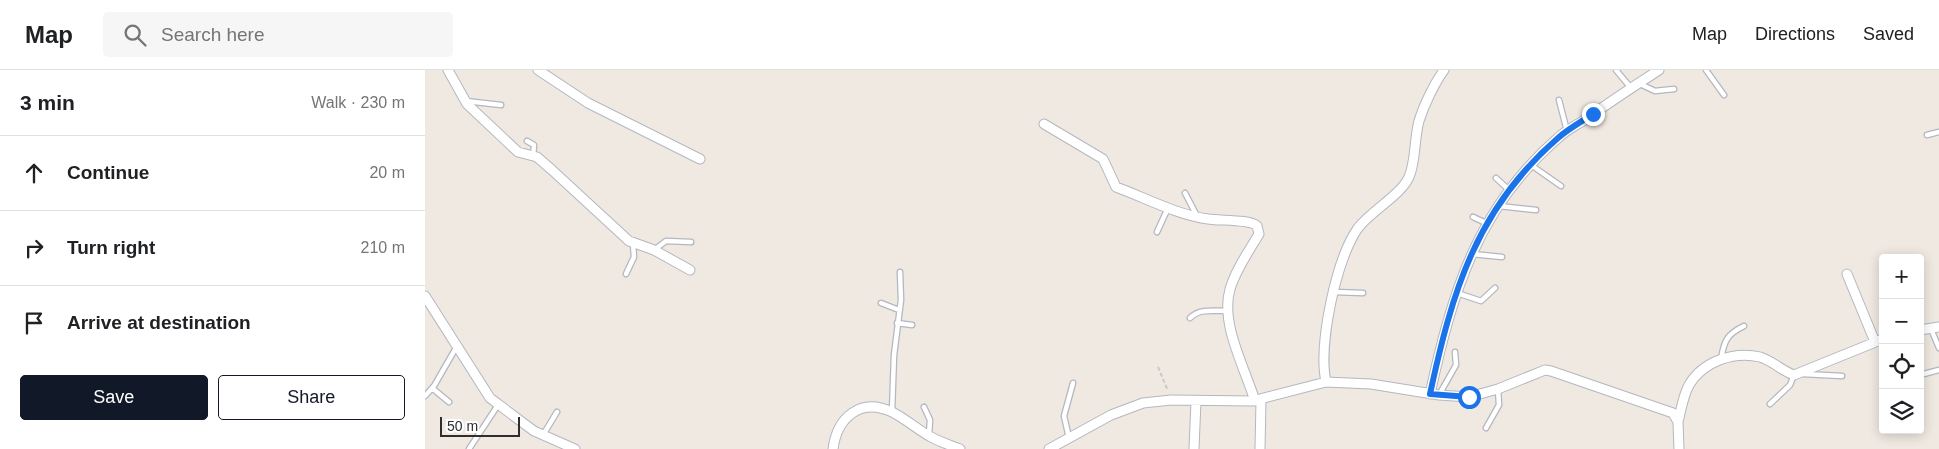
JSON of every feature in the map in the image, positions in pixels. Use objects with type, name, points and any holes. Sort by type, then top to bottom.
[{"type":"street","points":[[448,70],[465,101],[518,152],[533,156],[552,170],[633,244],[654,250],[690,270]]},
{"type":"street","points":[[538,70],[588,103],[700,159]]},
{"type":"street","points":[[1326,382],[1323,356],[1334,292],[1344,252],[1358,228],[1383,203],[1403,187],[1409,177],[1419,121],[1444,70]]},
{"type":"street","points":[[1434,394],[1441,341],[1456,292],[1471,254],[1486,223],[1497,206],[1531,165],[1567,131],[1656,71]]},
{"type":"street","points":[[1044,124],[1103,160],[1116,187],[1198,218],[1226,222],[1250,222],[1259,230],[1259,234],[1232,282],[1229,290],[1228,311],[1234,346],[1258,400],[1260,449]]},
{"type":"street","points":[[1679,449],[1678,422],[1689,386],[1696,376],[1710,364],[1721,359],[1746,355],[1762,358],[1796,375],[1879,340],[1847,274]]},
{"type":"street","points":[[425,296],[458,345],[482,388],[498,406],[543,435],[575,449]]},
{"type":"street","points":[[1049,449],[1131,406],[1171,400],[1258,400],[1326,382],[1371,384],[1434,394],[1469,397],[1498,389],[1540,372],[1551,371],[1603,390],[1665,409],[1673,413],[1678,422]]},
{"type":"street","points":[[1194,449],[1196,401]]},
{"type":"street","points":[[833,449],[836,433],[844,420],[861,408],[883,409],[892,412],[929,435],[960,449]]},
{"type":"lane","points":[[1616,70],[1635,86],[1655,91],[1674,89]]},
{"type":"lane","points":[[1706,70],[1724,95]]},
{"type":"lane","points":[[1559,100],[1567,131]]},
{"type":"lane","points":[[465,101],[501,105]]},
{"type":"lane","points":[[1927,136],[1939,132]]},
{"type":"lane","points":[[527,141],[533,145],[533,156]]},
{"type":"lane","points":[[1531,165],[1561,186]]},
{"type":"lane","points":[[1495,178],[1509,190]]},
{"type":"lane","points":[[1185,193],[1198,218]]},
{"type":"lane","points":[[1157,232],[1169,206]]},
{"type":"lane","points":[[1497,206],[1536,210]]},
{"type":"lane","points":[[1473,217],[1486,223]]},
{"type":"lane","points":[[654,250],[666,241],[691,242]]},
{"type":"lane","points":[[626,274],[634,257],[633,244]]},
{"type":"lane","points":[[1471,254],[1502,257]]},
{"type":"lane","points":[[892,412],[901,272]]},
{"type":"lane","points":[[1456,292],[1477,301],[1481,300],[1495,288]]},
{"type":"lane","points":[[1334,292],[1363,293]]},
{"type":"lane","points":[[881,303],[899,310]]},
{"type":"lane","points":[[1190,318],[1195,312],[1228,311]]},
{"type":"lane","points":[[897,323],[912,325]]},
{"type":"lane","points":[[1721,359],[1727,337],[1731,332],[1744,326]]},
{"type":"lane","points":[[1935,328],[1939,348]]},
{"type":"lane","points":[[425,396],[432,388],[458,345]]},
{"type":"lane","points":[[1434,394],[1456,365],[1455,352]]},
{"type":"lane","points":[[1924,374],[1939,370]]},
{"type":"lane","points":[[1771,404],[1791,385],[1796,375],[1842,376]]},
{"type":"lane","points":[[1069,438],[1064,416],[1073,383]]},
{"type":"lane","points":[[432,388],[449,402]]},
{"type":"lane","points":[[1486,428],[1499,405],[1498,389]]},
{"type":"lane","points":[[469,449],[498,406]]},
{"type":"lane","points":[[925,407],[930,420],[929,435]]},
{"type":"lane","points":[[543,435],[557,412]]},
{"type":"path","points":[[1159,367],[1171,400]]},
{"type":"route","points":[[1469,397],[1430,394],[1441,341],[1456,292],[1476,241],[1493,212],[1539,155],[1563,133],[1593,114]]}]
